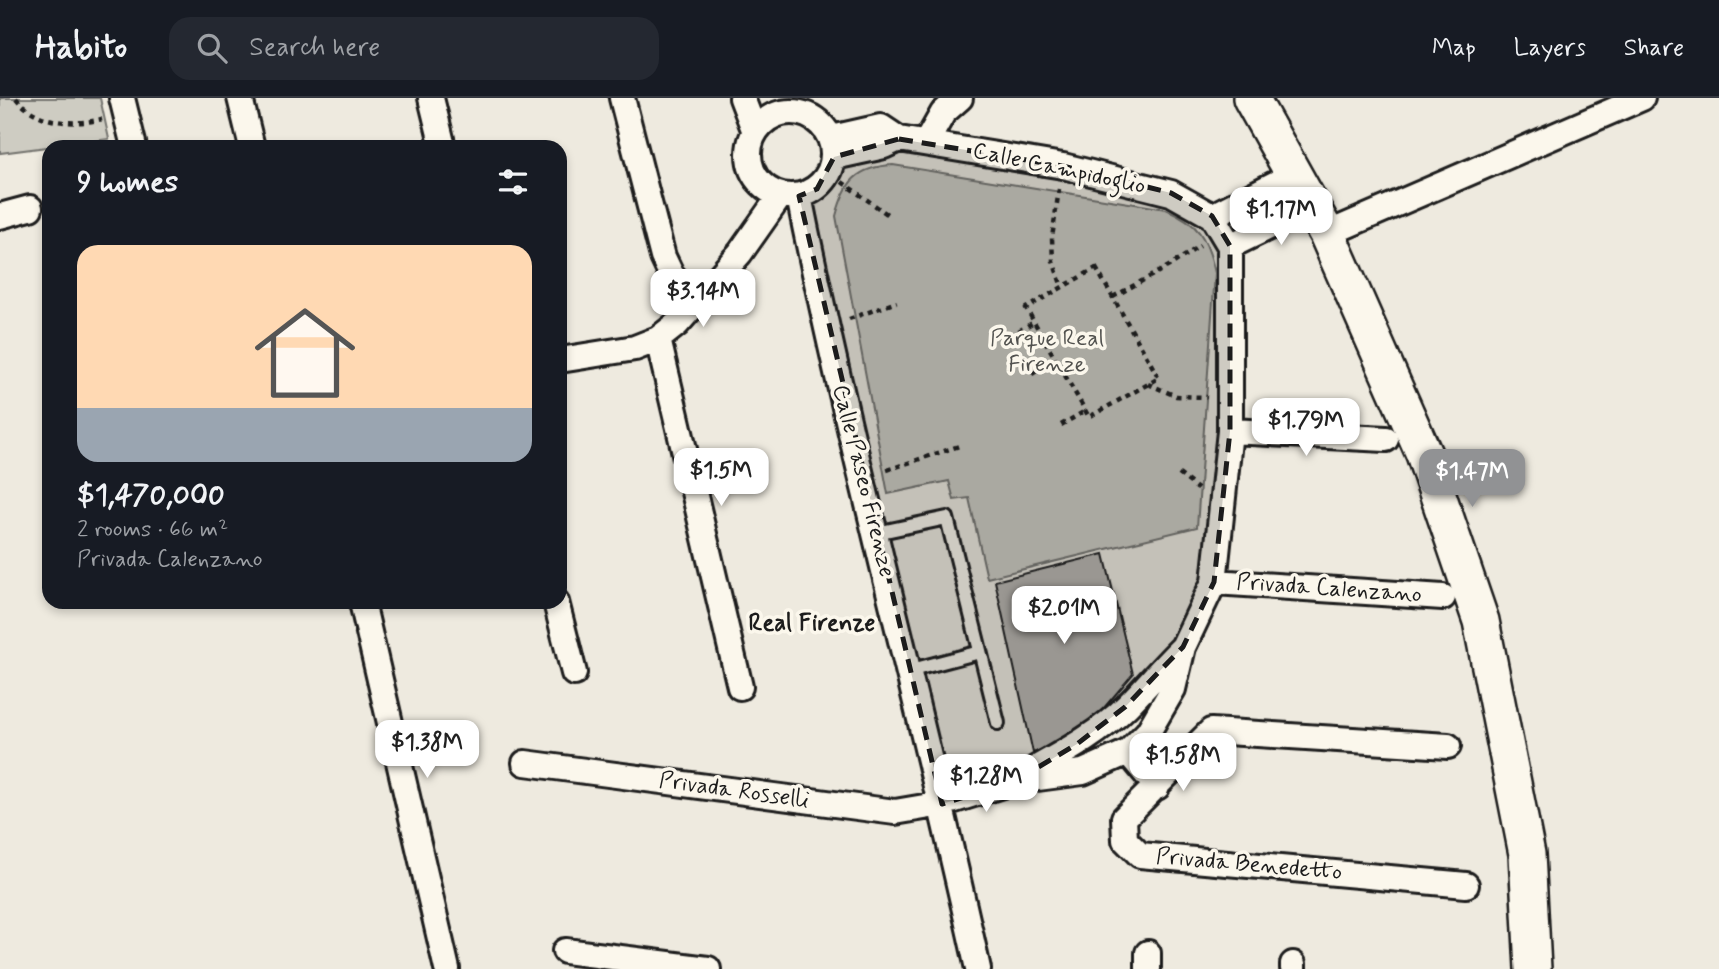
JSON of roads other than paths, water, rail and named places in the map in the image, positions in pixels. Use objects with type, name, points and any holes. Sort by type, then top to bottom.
[{"type":"street","points":[[240,98],[250,140]]},
{"type":"street","points":[[431,98],[441,140]]},
{"type":"street","points":[[622,98],[663,257],[671,274],[696,303]]},
{"type":"street","points":[[742,98],[755,132]]},
{"type":"street","points":[[926,143],[943,113],[960,98]]},
{"type":"street","points":[[1251,98],[1319,220],[1424,454],[1481,621],[1527,854],[1533,969]]},
{"type":"street","points":[[1222,231],[1319,220],[1642,98]]},
{"type":"street","points":[[124,106],[132,140]]},
{"type":"street","points":[[567,359],[635,348],[658,339],[677,324],[790,196],[817,189],[832,156],[806,106],[769,117],[755,132],[748,151],[751,170],[763,186],[790,196]]},
{"type":"street","name":"Calle Campidoglio","points":[[832,156],[881,127],[899,139],[1063,166],[1171,193],[1222,231]]},
{"type":"street","points":[[1222,231],[1294,174]]},
{"type":"street","name":"Calle Paseo Firenze","points":[[790,196],[825,324],[942,804],[978,969]]},
{"type":"street","points":[[0,216],[30,208]]},
{"type":"street","points":[[942,804],[1015,781],[1083,772],[1128,752],[1148,732],[1173,689],[1183,647],[1214,582],[1230,431],[1222,231]]},
{"type":"street","points":[[658,339],[740,687]]},
{"type":"street","points":[[1230,431],[1386,439]]},
{"type":"street","name":"Privada Calenzano","points":[[1214,582],[1443,597]]},
{"type":"street","points":[[364,609],[447,969]]},
{"type":"street","points":[[558,609],[574,673]]},
{"type":"street","points":[[1015,781],[1077,744],[1125,707],[1183,647]]},
{"type":"street","points":[[1125,707],[1148,732]]},
{"type":"street","name":"Privada Benedetto","points":[[1448,746],[1211,731],[1125,818],[1125,840],[1140,855],[1466,885]]},
{"type":"street","points":[[1128,752],[1157,787]]},
{"type":"street","name":"Privada Rosselli","points":[[525,763],[895,812],[942,804]]},
{"type":"street","points":[[565,951],[708,969]]},
{"type":"lane","points":[[876,533],[947,517],[998,723]]},
{"type":"lane","points":[[908,671],[980,652]]},
{"type":"district","name":"Real Firenze","points":[[812,623]]},
{"type":"park label","name":"Parque Real Firenze","points":[[1047,352]]}]
